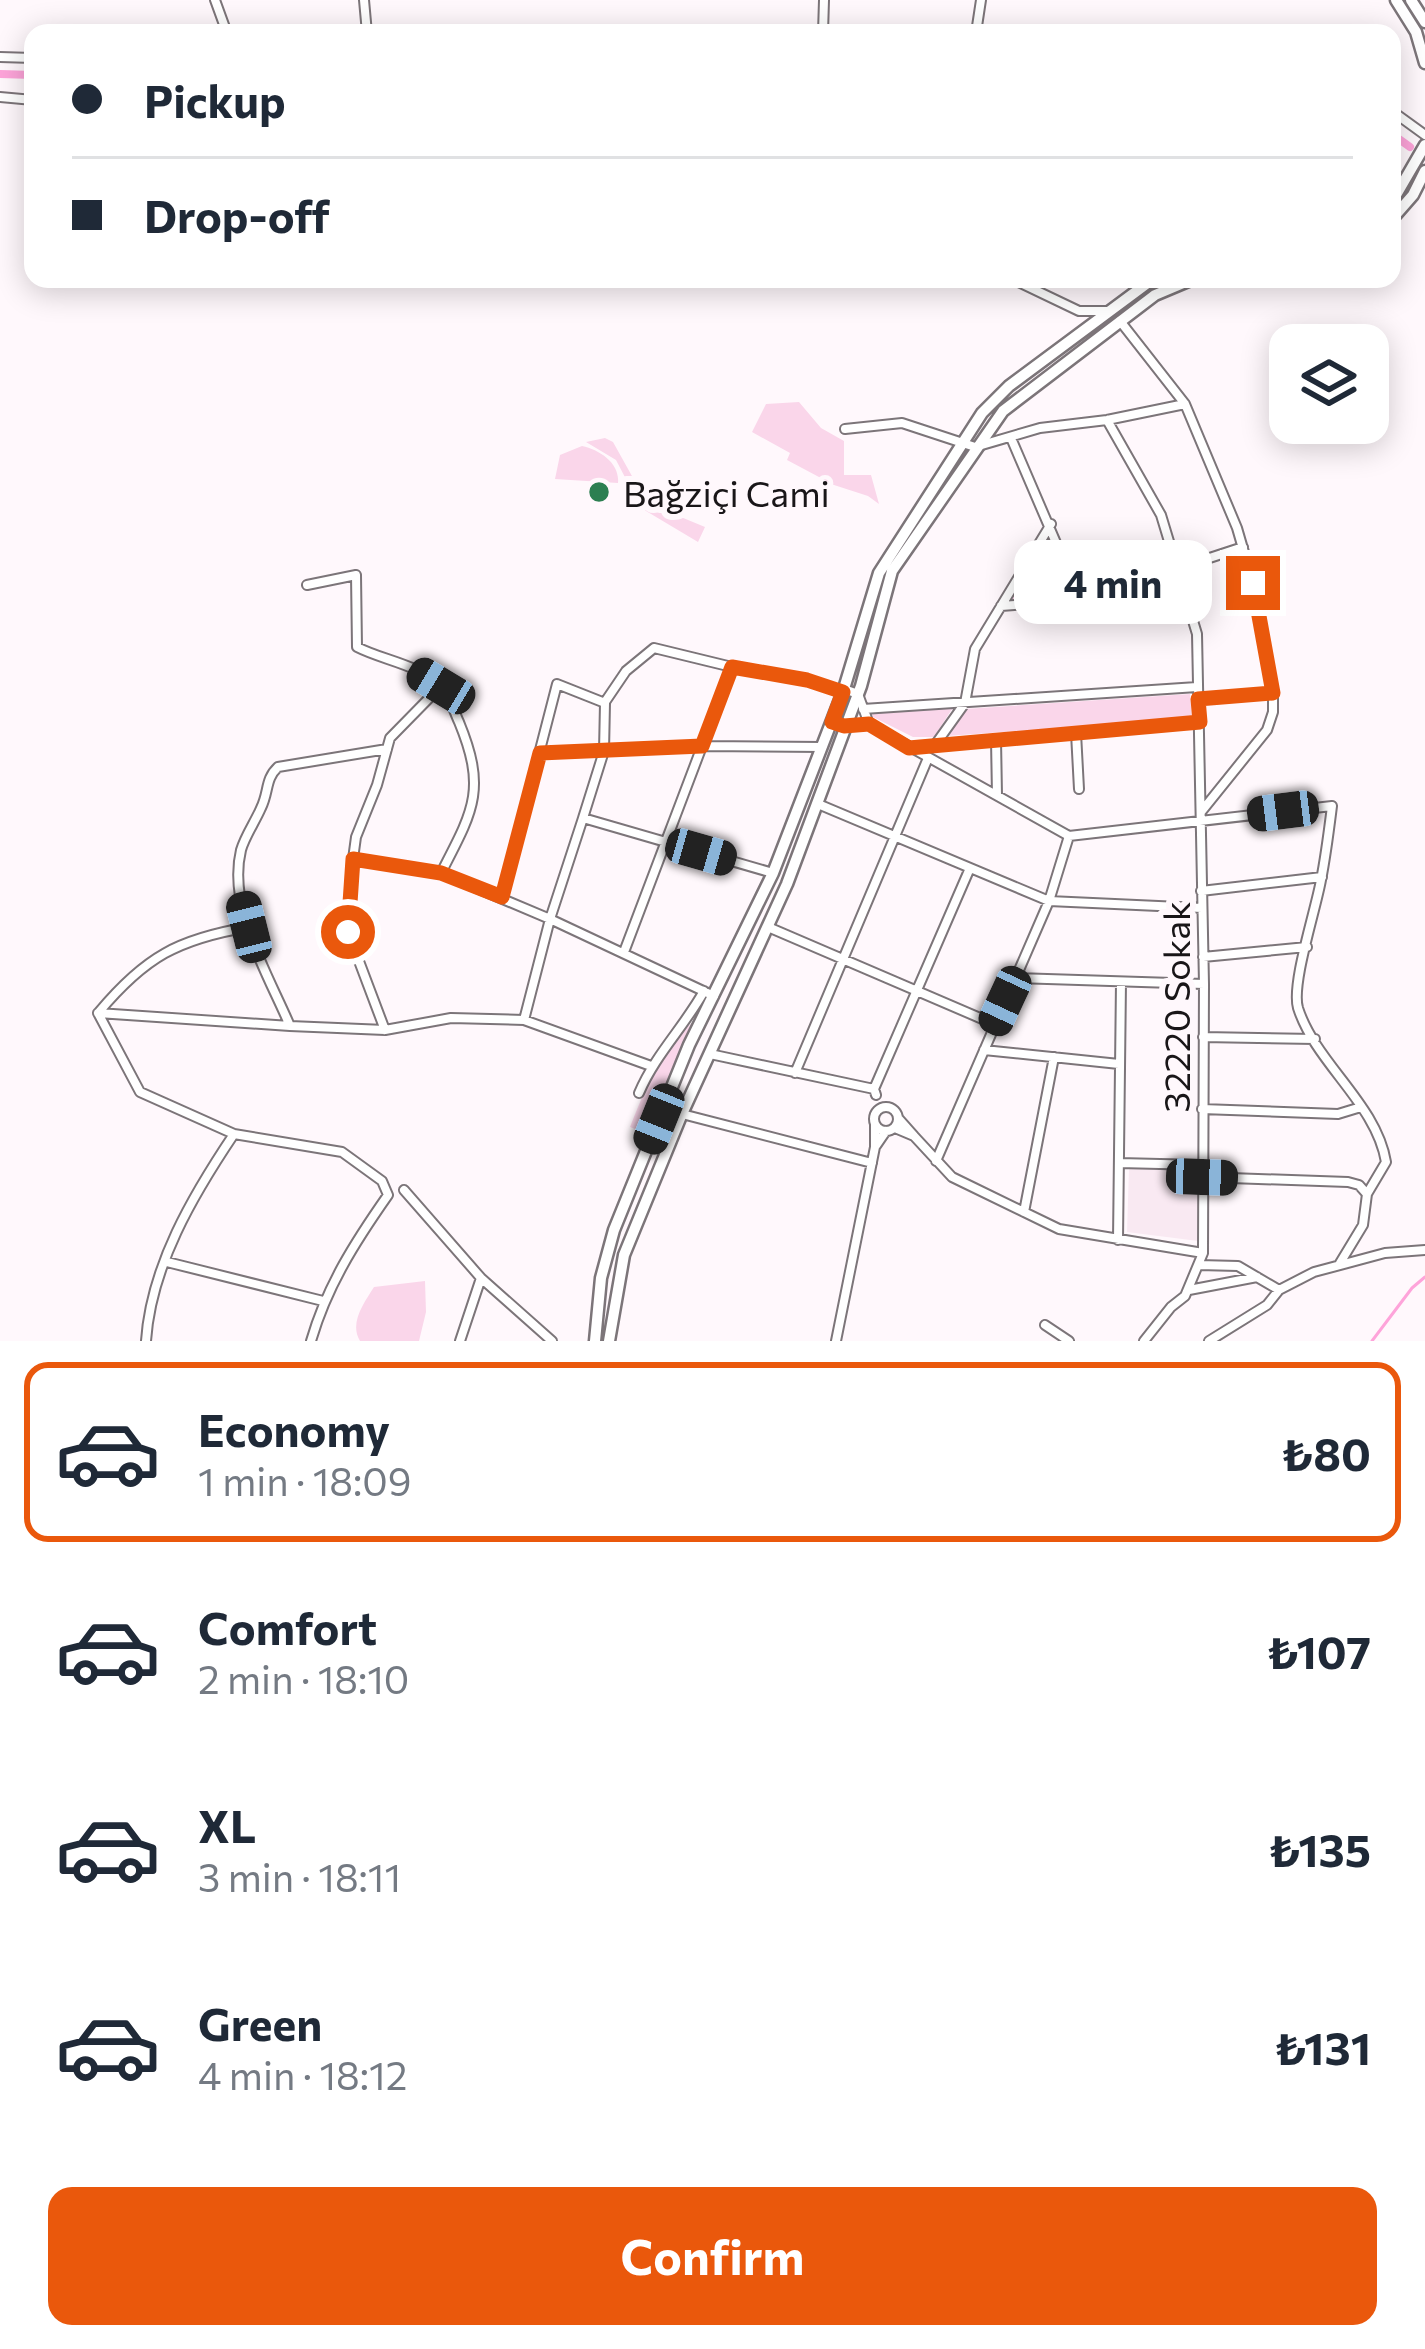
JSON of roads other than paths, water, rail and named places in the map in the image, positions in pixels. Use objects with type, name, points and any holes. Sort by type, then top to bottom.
[{"type":"main road","points":[[1396,0],[1416,32],[1425,63]]},
{"type":"main road","points":[[1411,0],[1425,22]]},
{"type":"main road","points":[[1401,187],[1425,146]]},
{"type":"main road","points":[[1401,209],[1425,171]]},
{"type":"main road","points":[[610,1341],[625,1255],[818,804],[843,691],[879,573],[982,413],[1009,386],[1141,288]]},
{"type":"main road","points":[[595,1341],[602,1278],[614,1231],[709,993],[773,873],[822,747],[857,694],[892,571],[1004,411],[1155,295],[1171,288]]},
{"type":"street","points":[[1031,288],[1079,310],[1109,311]]},
{"type":"street","points":[[1120,321],[1185,404],[1243,547],[1273,693],[1267,730],[1200,817]]},
{"type":"street","points":[[845,429],[902,423],[975,447],[1040,428],[1185,404]]},
{"type":"street","name":"32220 Sokak","points":[[1107,420],[1161,515],[1197,634],[1204,984],[1203,1253],[1188,1290],[1144,1341]]},
{"type":"street","points":[[1011,438],[1081,601]]},
{"type":"street","points":[[935,745],[965,703],[975,649],[1051,524]]},
{"type":"street","points":[[1176,569],[1243,547]]},
{"type":"street","points":[[307,584],[356,575],[357,647],[402,663],[441,686],[471,750],[476,785],[463,830],[441,873]]},
{"type":"street","points":[[1001,606],[1183,592]]},
{"type":"street","points":[[524,1020],[550,919],[604,751],[605,703],[626,670],[654,648],[807,680],[857,694],[869,724]]},
{"type":"street","points":[[624,952],[732,667]]},
{"type":"street","points":[[502,897],[557,684],[605,703]]},
{"type":"street","points":[[385,1030],[348,932],[356,837],[390,738],[441,686]]},
{"type":"street","points":[[863,709],[1197,687]]},
{"type":"street","points":[[1198,699],[1273,693]]},
{"type":"street","points":[[909,748],[1200,722]]},
{"type":"street","points":[[838,724],[869,724],[1070,836],[1200,817],[1332,806],[1297,1006],[1361,1107],[1384,1148],[1386,1162],[1367,1194],[1363,1226],[1340,1263]]},
{"type":"street","points":[[1076,733],[1079,789]]},
{"type":"street","points":[[995,740],[997,796]]},
{"type":"street","points":[[540,753],[822,747]]},
{"type":"street","points":[[290,1026],[249,927],[238,886],[242,848],[265,801],[268,777],[278,766],[387,749]]},
{"type":"street","points":[[795,1073],[928,758]]},
{"type":"street","points":[[818,804],[1049,901],[1202,908]]},
{"type":"street","points":[[583,818],[773,873]]},
{"type":"street","points":[[936,1161],[1049,901],[1070,836]]},
{"type":"street","points":[[353,859],[441,873],[709,993],[651,1066],[639,1093]]},
{"type":"street","points":[[836,1341],[872,1163],[875,1092],[970,868]]},
{"type":"street","points":[[1201,891],[1322,878]]},
{"type":"street","points":[[98,1013],[130,976],[172,946],[249,927]]},
{"type":"street","points":[[766,927],[994,1024]]},
{"type":"street","points":[[1203,957],[1307,947]]},
{"type":"street","points":[[1016,978],[1204,984]]},
{"type":"street","points":[[1118,1240],[1121,982]]},
{"type":"street","points":[[98,1013],[385,1030],[451,1018],[524,1020],[651,1066]]},
{"type":"street","points":[[98,1013],[140,1093],[234,1134],[342,1152],[382,1181],[388,1195],[352,1246],[323,1301],[311,1341]]},
{"type":"street","points":[[1203,1037],[1315,1039]]},
{"type":"street","points":[[984,1050],[1120,1064]]},
{"type":"street","points":[[709,1054],[875,1092],[952,1177],[1059,1229],[1203,1253]]},
{"type":"street","points":[[1024,1212],[1054,1058]]},
{"type":"street","points":[[1202,1108],[1339,1114],[1361,1107]]},
{"type":"street","points":[[877,1112],[891,1108]]},
{"type":"street","points":[[682,1114],[872,1163]]},
{"type":"street","points":[[874,1147],[898,1118]]},
{"type":"street","points":[[875,1124],[914,1136]]},
{"type":"street","points":[[146,1341],[148,1305],[192,1197],[234,1134]]},
{"type":"street","points":[[1119,1163],[1202,1165]]},
{"type":"street","points":[[1202,1177],[1348,1182],[1367,1194]]},
{"type":"street","points":[[404,1190],[481,1278],[554,1341]]},
{"type":"street","points":[[1209,1341],[1268,1305],[1279,1290],[1340,1263],[1425,1250]]},
{"type":"street","points":[[167,1262],[323,1301]]},
{"type":"street","points":[[1199,1265],[1238,1266],[1279,1290]]},
{"type":"street","points":[[1188,1290],[1259,1276]]},
{"type":"street","points":[[460,1341],[481,1278]]},
{"type":"street","points":[[1045,1325],[1069,1341]]},
{"type":"waterway","points":[[0,74],[24,75]]},
{"type":"waterway","points":[[1401,140],[1410,147]]},
{"type":"waterway","points":[[1372,1341],[1425,1277]]},
{"type":"place","name":"Bağziçi Cami","points":[[599,492]]}]
